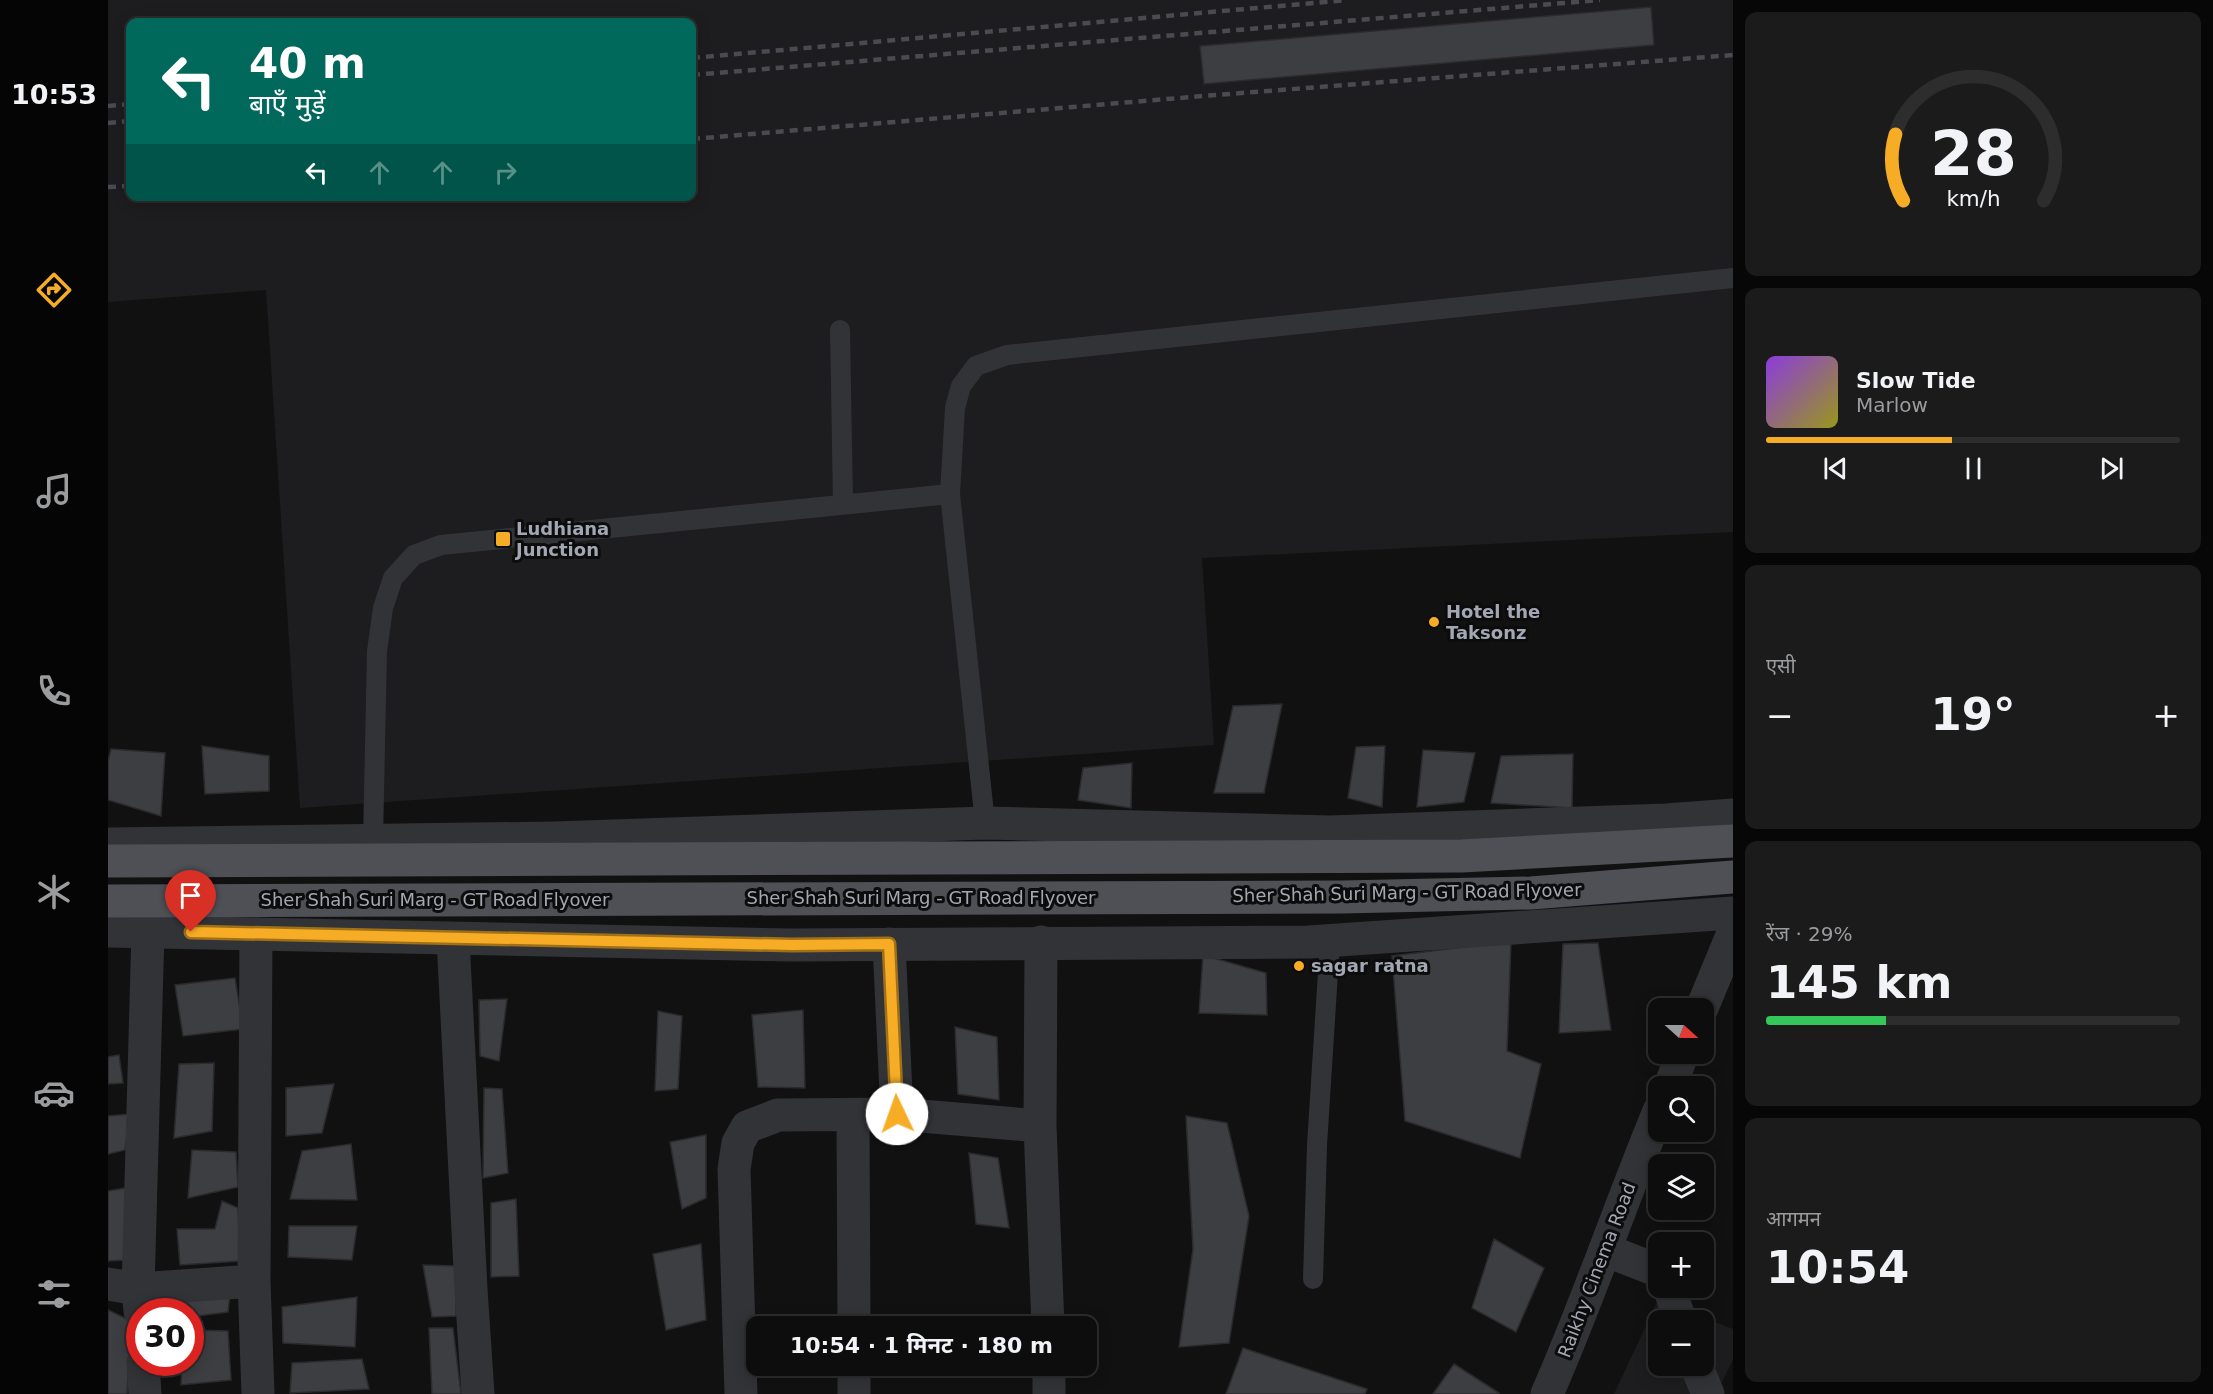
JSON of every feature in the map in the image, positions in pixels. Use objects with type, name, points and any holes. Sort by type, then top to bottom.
[{"type":"main road","name":"Sher Shah Suri Marg - GT Road Flyover","points":[[108,861],[1462,856],[1733,841]]},
{"type":"main road","name":"Sher Shah Suri Marg - GT Road Flyover","points":[[108,901],[1354,897],[1531,893],[1733,877]]},
{"type":"street","points":[[108,844],[567,838],[985,823],[1330,832],[1733,816]]},
{"type":"street","points":[[108,931],[792,945],[1330,941],[1733,913]]},
{"type":"street","points":[[148,931],[129,1295],[254,1281]]},
{"type":"street","points":[[1706,998],[1733,933]]},
{"type":"street","points":[[256,934],[254,1281],[258,1394]]},
{"type":"street","points":[[453,939],[478,1394]]},
{"type":"street","points":[[1041,942],[1040,1126],[1048,1316]]},
{"type":"street","points":[[889,944],[897,1114]]},
{"type":"street","points":[[746,1374],[735,1169],[738,1143],[747,1127],[778,1114],[897,1114],[1040,1126]]},
{"type":"street","points":[[853,1115],[854,1316]]},
{"type":"street","name":"Raikhy Cinema Road","points":[[1547,1394],[1575,1331],[1648,1140]]},
{"type":"street","points":[[1605,1250],[1648,1267]]},
{"type":"street","points":[[144,1376],[145,1394]]},
{"type":"street","points":[[854,1376],[854,1394]]},
{"type":"street","points":[[1049,1376],[1049,1394]]},
{"type":"street","points":[[1701,1376],[1708,1394]]},
{"type":"lane","points":[[985,823],[950,494],[955,408],[962,386],[976,366],[1007,355],[1733,278]]},
{"type":"lane","points":[[840,330],[843,503]]},
{"type":"lane","points":[[373,840],[377,651],[383,608],[393,578],[414,555],[441,545],[950,494]]},
{"type":"lane","points":[[1313,1279],[1317,1145],[1330,941]]},
{"type":"shaded area","points":[[108,0],[1733,0],[1733,532],[1202,558],[1214,745],[300,808],[266,290],[108,302]]},
{"type":"shaded area","points":[[1658,1300],[1684,1310],[1653,1310]]},
{"type":"shaded area","points":[[1648,1321],[1648,1376],[1714,1376],[1714,1322],[1733,1329],[1733,1360],[1716,1394],[1614,1394]]},
{"type":"building","points":[[1651,7],[1654,45],[1204,84],[1200,46]]},
{"type":"building","points":[[1282,704],[1264,793],[1214,793],[1233,706]]},
{"type":"building","points":[[202,746],[269,756],[269,791],[205,794]]},
{"type":"building","points":[[1385,746],[1382,807],[1348,798],[1356,747]]},
{"type":"building","points":[[111,749],[165,753],[161,816],[108,800],[108,761]]},
{"type":"building","points":[[1423,750],[1475,753],[1464,802],[1417,807]]},
{"type":"building","points":[[1573,754],[1572,808],[1491,803],[1501,756]]},
{"type":"building","points":[[1132,763],[1131,808],[1078,800],[1083,768]]},
{"type":"building","points":[[1511,941],[1507,1051],[1541,1064],[1520,1158],[1405,1121],[1392,956]]},
{"type":"building","points":[[1598,943],[1611,1030],[1559,1033],[1563,944]]},
{"type":"building","points":[[1203,955],[1266,973],[1267,1015],[1199,1013]]},
{"type":"building","points":[[235,978],[243,1029],[183,1036],[175,985]]},
{"type":"building","points":[[507,999],[499,1061],[480,1056],[479,1000]]},
{"type":"building","points":[[803,1010],[805,1088],[758,1087],[752,1015]]},
{"type":"building","points":[[658,1011],[682,1016],[678,1089],[655,1091]]},
{"type":"building","points":[[955,1027],[997,1037],[999,1100],[958,1094]]},
{"type":"building","points":[[119,1055],[123,1083],[108,1084],[108,1057]]},
{"type":"building","points":[[214,1063],[212,1131],[174,1138],[179,1064]]},
{"type":"building","points":[[334,1084],[322,1133],[286,1136],[286,1088]]},
{"type":"building","points":[[484,1088],[502,1089],[508,1173],[483,1178]]},
{"type":"building","points":[[130,1114],[125,1150],[108,1154],[108,1116]]},
{"type":"building","points":[[1186,1116],[1227,1123],[1249,1216],[1229,1343],[1179,1347],[1193,1249]]},
{"type":"building","points":[[706,1135],[706,1198],[682,1209],[670,1142]]},
{"type":"building","points":[[351,1144],[357,1200],[290,1199],[302,1151]]},
{"type":"building","points":[[192,1150],[236,1152],[238,1187],[188,1198]]},
{"type":"building","points":[[969,1153],[998,1158],[1009,1228],[976,1224]]},
{"type":"building","points":[[126,1188],[125,1260],[108,1261],[108,1191]]},
{"type":"building","points":[[516,1199],[519,1276],[491,1277],[491,1203]]},
{"type":"building","points":[[222,1201],[238,1208],[240,1261],[180,1265],[177,1229],[215,1229]]},
{"type":"building","points":[[289,1226],[357,1226],[352,1260],[288,1257]]},
{"type":"building","points":[[1494,1239],[1544,1268],[1516,1332],[1472,1308]]},
{"type":"building","points":[[701,1244],[706,1320],[666,1330],[653,1254]]},
{"type":"building","points":[[423,1265],[456,1266],[456,1316],[432,1317]]},
{"type":"building","points":[[230,1294],[228,1312],[204,1315],[204,1298],[195,1298]]},
{"type":"building","points":[[357,1297],[355,1347],[283,1343],[282,1307]]},
{"type":"building","points":[[108,1310],[126,1319],[126,1376],[128,1376],[127,1394],[108,1394]]},
{"type":"building","points":[[429,1328],[453,1328],[461,1394],[432,1394]]},
{"type":"building","points":[[204,1330],[228,1331],[231,1380],[181,1385],[181,1376],[204,1376]]},
{"type":"building","points":[[1243,1348],[1367,1389],[1365,1394],[1226,1394]]},
{"type":"building","points":[[362,1359],[369,1389],[290,1393],[292,1363]]},
{"type":"building","points":[[1454,1364],[1499,1393],[1499,1394],[1433,1394]]},
{"type":"railway","points":[[696,58],[1347,0]]},
{"type":"railway","points":[[696,75],[1600,0]]},
{"type":"railway","points":[[696,139],[1733,55]]},
{"type":"railway","points":[[108,106],[126,104]]},
{"type":"railway","points":[[108,123],[126,121]]},
{"type":"railway","points":[[108,187],[126,186]]},
{"type":"place","name":"Ludhiana Junction","points":[[503,539]]},
{"type":"place","name":"Hotel the Taksonz","points":[[1434,622]]},
{"type":"place","name":"sagar ratna","points":[[1299,966]]},
{"type":"route","points":[[191,932],[792,945],[889,944],[897,1114]]}]
